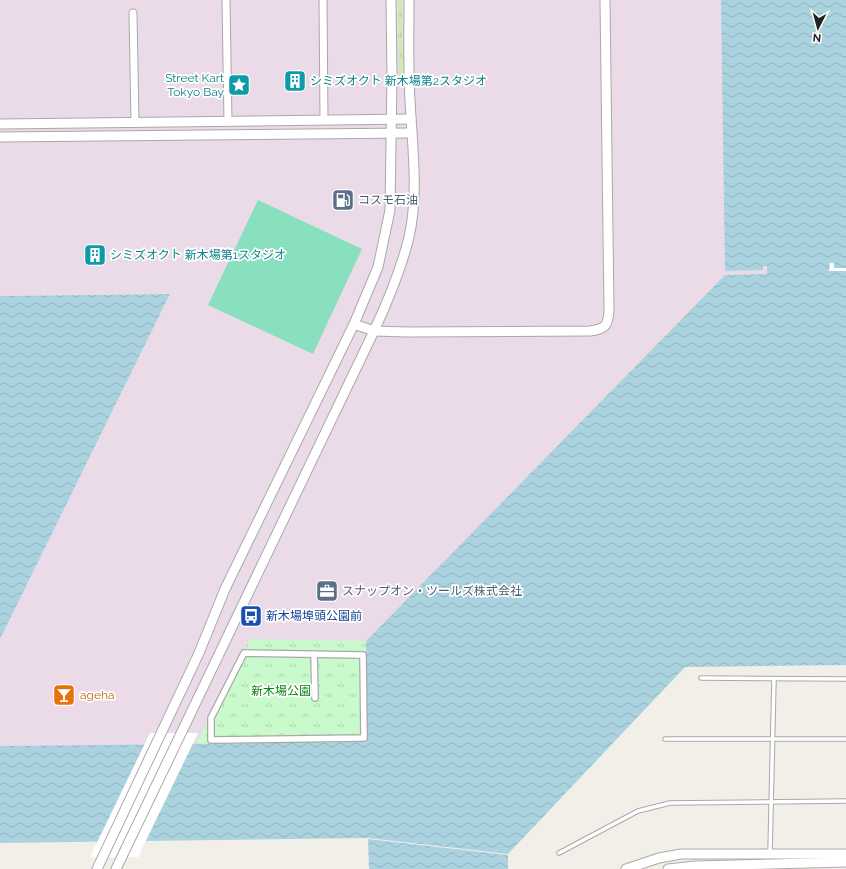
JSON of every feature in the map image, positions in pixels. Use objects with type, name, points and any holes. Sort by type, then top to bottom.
[{"type":"street","points":[[226,0],[228,122]]},
{"type":"street","points":[[323,0],[324,120]]},
{"type":"street","points":[[97,869],[162,734],[199,653],[225,589],[354,324],[378,267],[390,210],[392,120],[391,0]]},
{"type":"street","points":[[116,869],[374,331],[391,291],[409,236],[413,204],[414,171],[411,119],[409,0]]},
{"type":"street","points":[[354,324],[374,331],[416,332],[590,331],[602,328],[608,323],[605,0]]},
{"type":"street","points":[[133,13],[135,123]]},
{"type":"street","points":[[411,119],[0,124],[0,137],[412,133]]},
{"type":"street","points":[[244,653],[314,654],[363,655],[364,738],[211,740],[211,718],[244,653]]},
{"type":"street","points":[[314,654],[315,698]]},
{"type":"street","points":[[626,869],[659,858],[681,854],[846,854]]},
{"type":"street","points":[[672,856],[668,869],[695,866],[846,862]]},
{"type":"lane","points":[[701,678],[846,679]]},
{"type":"lane","points":[[770,853],[774,679]]},
{"type":"lane","points":[[665,739],[846,738]]},
{"type":"lane","points":[[559,853],[638,811],[670,803],[846,801]]},
{"type":"shaded area","points":[[0,0],[722,0],[763,270],[763,266],[767,266],[767,274],[366,641],[367,742],[0,746],[0,639],[170,294],[0,296]]},
{"type":"green space","points":[[398,0],[402,0],[403,79],[399,79]]},
{"type":"green space","points":[[258,200],[362,249],[313,354],[208,305]]},
{"type":"green space","name":"新木場公園","points":[[250,639],[366,641],[367,742],[196,744]]},
{"type":"water","points":[[721,0],[846,0],[846,665],[685,667],[508,854],[368,838],[0,843],[0,746],[367,742],[366,641],[725,275],[767,274],[767,266],[763,266],[763,270],[725,271]]},
{"type":"water","points":[[170,294],[0,639],[0,296]]},
{"type":"water","points":[[368,839],[508,855],[508,869],[369,869]]},
{"type":"pier","points":[[830,263],[834,263],[834,268],[846,268],[846,271],[829,271]]},
{"type":"pier","points":[[150,733],[198,733],[138,857],[90,857]]},
{"type":"place","name":"シミズオクト 新木場第2スタジオ","points":[[295,81]]},
{"type":"place","name":"Street Kart Tokyo Bay","points":[[239,85]]},
{"type":"place","name":"コスモ石油","points":[[343,200]]},
{"type":"place","name":"シミズオクト 新木場第1スタジオ","points":[[95,255]]},
{"type":"place","name":"スナップオン・ツールズ株式会社","points":[[327,591]]},
{"type":"place","name":"新木場埠頭公園前","points":[[251,616]]},
{"type":"place","name":"ageha","points":[[64,695]]}]
